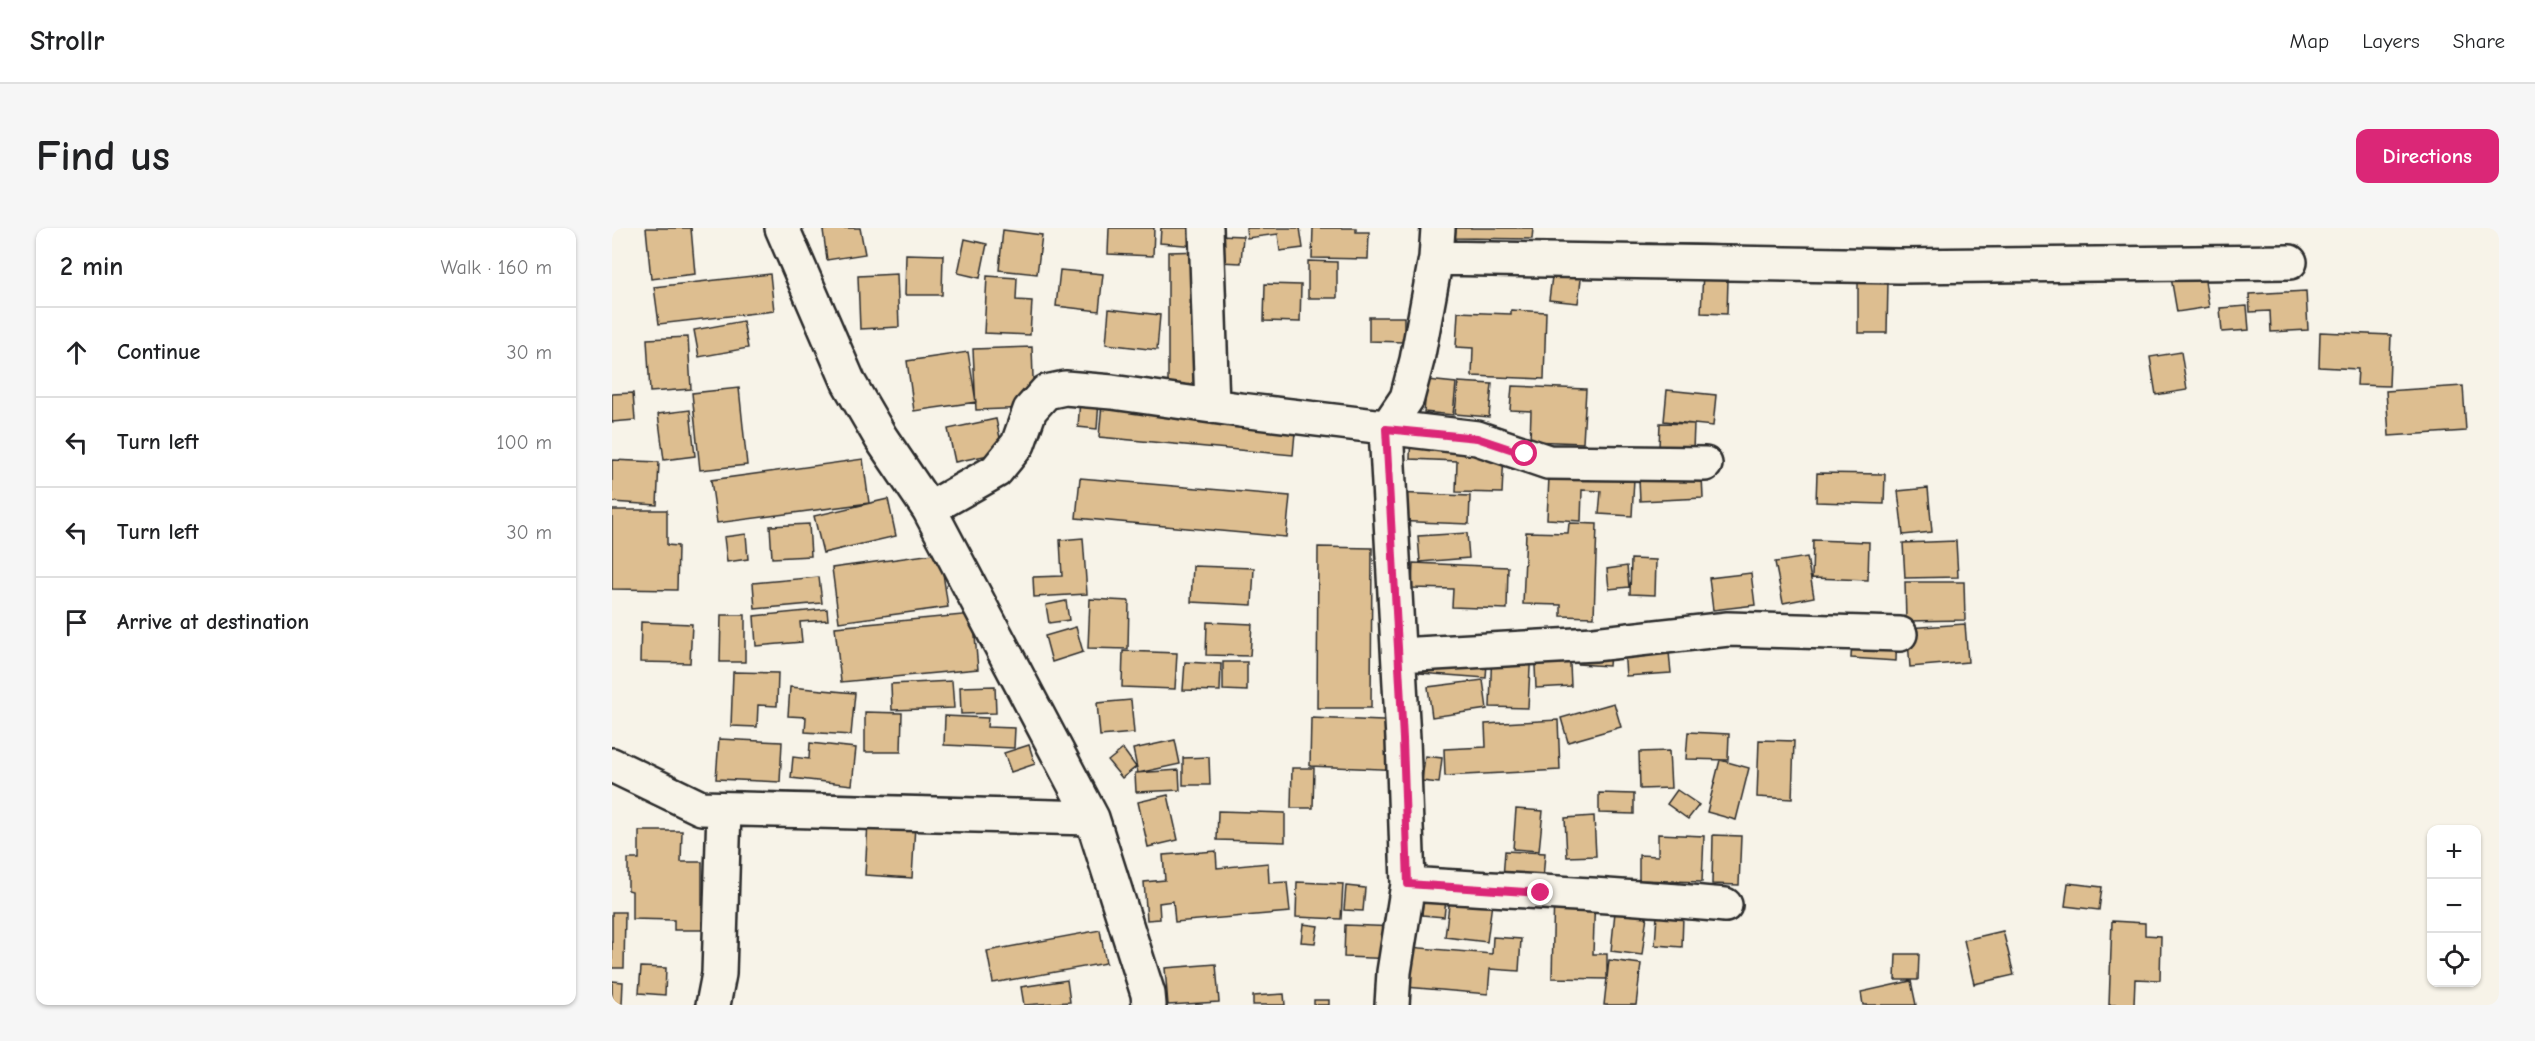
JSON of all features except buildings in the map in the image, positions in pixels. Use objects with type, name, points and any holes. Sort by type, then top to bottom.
[{"type":"street","points":[[782,228],[849,383],[881,438],[929,509],[1092,818],[1148,994],[1149,1005]]},
{"type":"street","points":[[1206,228],[1212,406]]},
{"type":"street","points":[[1392,1005],[1394,972],[1408,884],[1399,655],[1386,429],[1407,398],[1417,360],[1437,243],[1899,266],[2290,262]]},
{"type":"street","points":[[929,509],[996,471],[1018,444],[1030,410],[1046,392],[1065,388],[1112,392],[1386,429],[1477,438],[1548,462],[1705,464]]},
{"type":"street","points":[[1399,655],[1594,644],[1728,629],[1900,634]]},
{"type":"street","points":[[612,765],[701,808],[1092,818]]},
{"type":"street","points":[[713,1005],[719,974],[724,809]]},
{"type":"street","points":[[1408,884],[1541,893],[1602,894],[1725,904]]},
{"type":"route","points":[[1525,454],[1477,438],[1386,429],[1399,655],[1408,884],[1541,893]]}]
